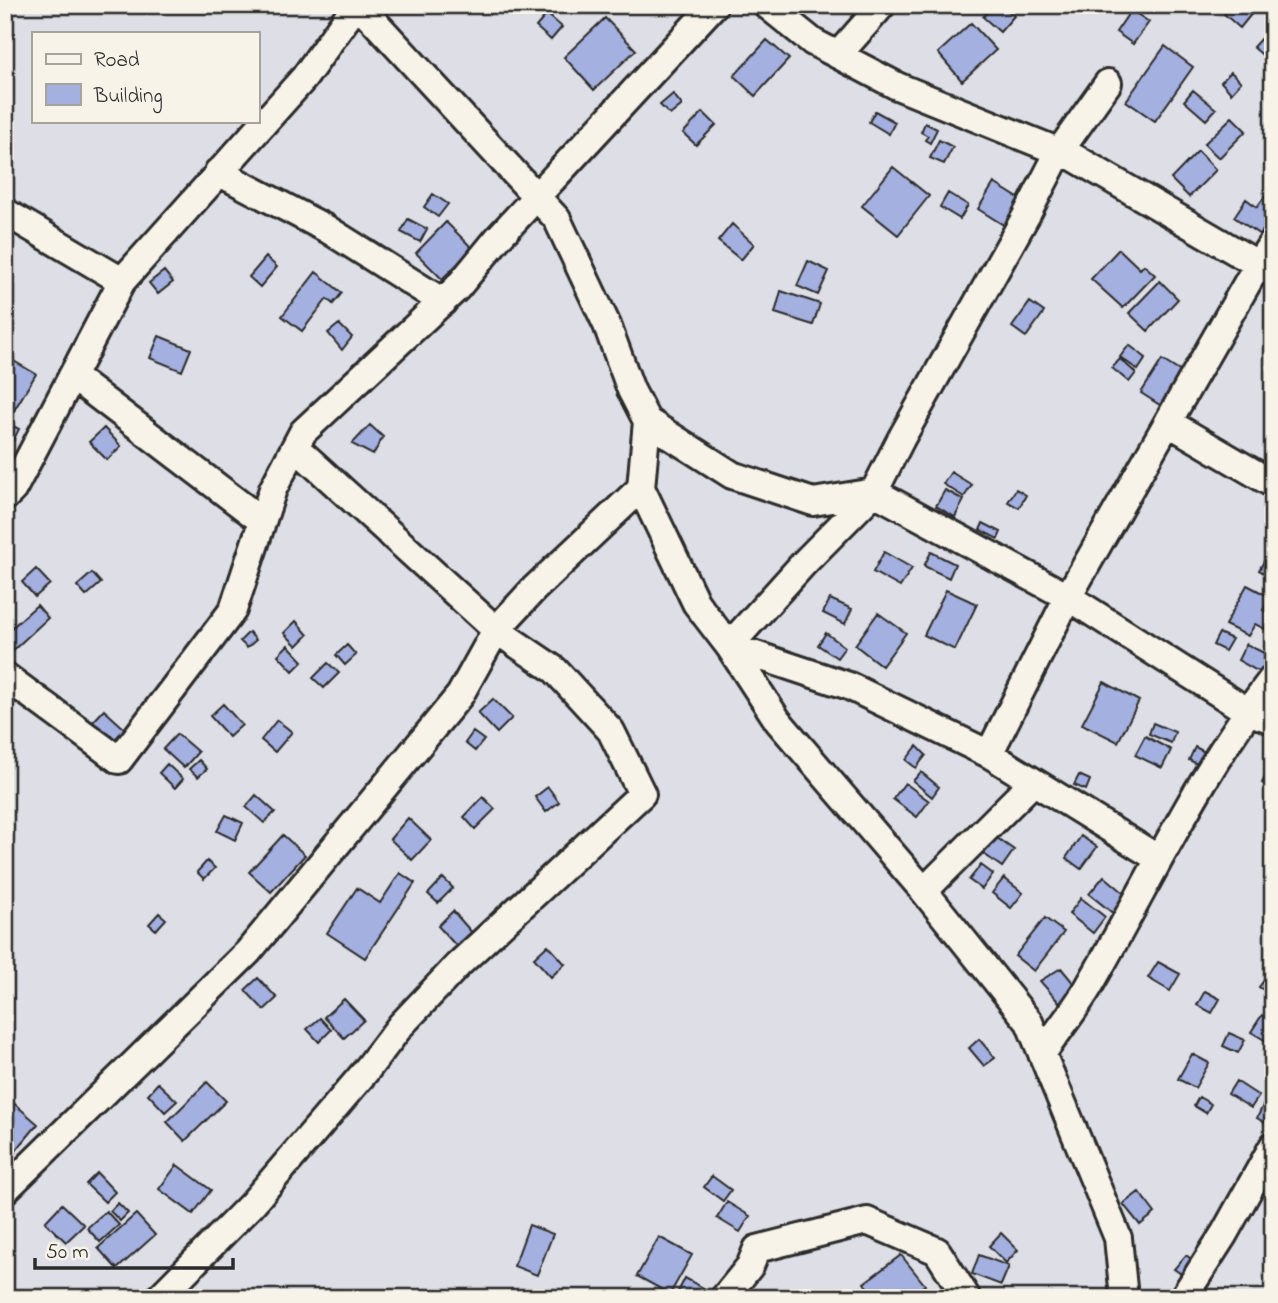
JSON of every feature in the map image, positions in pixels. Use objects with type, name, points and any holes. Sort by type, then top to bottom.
[{"type":"street","points":[[8,490],[122,281],[304,78],[358,5],[557,219],[607,325],[631,390],[647,421],[732,475],[813,502],[874,492],[1069,597],[1247,711],[1273,720]]},
{"type":"street","points":[[5,676],[119,760],[233,610],[273,489],[303,432],[443,302],[714,5]]},
{"type":"street","points":[[767,5],[813,42],[897,86],[1075,158],[1265,269]]},
{"type":"street","points":[[838,55],[881,5]]},
{"type":"street","points":[[729,646],[804,563],[874,492],[1059,152],[1108,83]]},
{"type":"street","points":[[218,172],[327,229],[443,302]]},
{"type":"street","points":[[5,212],[122,281]]},
{"type":"street","points":[[989,754],[1069,597],[1169,424],[1265,269],[1273,242]]},
{"type":"street","points":[[72,376],[262,521]]},
{"type":"street","points":[[647,421],[641,488],[696,603],[729,646],[778,721],[924,891],[1029,1022],[1118,1238],[1124,1298]]},
{"type":"street","points":[[1169,424],[1273,484]]},
{"type":"street","points":[[159,1298],[251,1205],[365,1072],[401,1025],[442,981],[642,794],[611,732],[555,670],[496,630],[295,447]]},
{"type":"street","points":[[5,1190],[248,952],[460,695],[496,630],[534,589],[641,488]]},
{"type":"street","points":[[729,646],[849,686],[989,754],[1158,859]]},
{"type":"street","points":[[1042,1054],[1086,991],[1158,859],[1247,711],[1273,678]]},
{"type":"street","points":[[924,891],[1033,782]]},
{"type":"street","points":[[1183,1298],[1224,1234],[1273,1146]]},
{"type":"street","points":[[724,1298],[750,1266],[757,1249],[867,1221],[937,1251],[967,1298]]},
{"type":"building","points":[[993,5],[1002,5],[1014,16],[1000,32],[983,17]]},
{"type":"building","points":[[1232,5],[1245,5],[1253,12],[1240,28],[1224,14]]},
{"type":"building","points":[[1131,10],[1149,22],[1133,44],[1116,32]]},
{"type":"building","points":[[547,14],[562,27],[551,40],[536,27]]},
{"type":"building","points":[[605,18],[636,50],[594,90],[564,57]]},
{"type":"building","points":[[971,23],[996,50],[962,81],[938,53]]},
{"type":"building","points":[[1273,25],[1273,64],[1253,47]]},
{"type":"building","points":[[767,40],[789,59],[755,96],[734,76]]},
{"type":"building","points":[[1165,46],[1193,67],[1155,121],[1126,101]]},
{"type":"building","points":[[1231,72],[1241,82],[1231,93],[1221,82]]},
{"type":"building","points":[[1193,90],[1216,109],[1206,120],[1184,101]]},
{"type":"building","points":[[673,94],[682,105],[670,115],[660,105]]},
{"type":"building","points":[[875,111],[895,122],[889,134],[869,122]]},
{"type":"building","points":[[703,112],[716,125],[696,145],[683,133]]},
{"type":"building","points":[[1232,117],[1246,131],[1219,158],[1204,144]]},
{"type":"building","points":[[925,123],[937,129],[930,143],[925,140],[928,136],[921,132]]},
{"type":"building","points":[[939,140],[953,147],[944,164],[930,158]]},
{"type":"building","points":[[1198,151],[1216,170],[1189,197],[1171,179]]},
{"type":"building","points":[[893,167],[929,196],[898,235],[862,206]]},
{"type":"building","points":[[994,183],[1026,203],[1010,229],[978,209]]},
{"type":"building","points":[[1268,192],[1273,195],[1273,229],[1266,239],[1234,217],[1246,199],[1257,207]]},
{"type":"building","points":[[948,193],[968,205],[960,219],[940,207]]},
{"type":"building","points":[[433,194],[448,204],[438,217],[424,207]]},
{"type":"building","points":[[408,219],[427,229],[420,242],[401,232]]},
{"type":"building","points":[[446,222],[473,249],[442,279],[416,253]]},
{"type":"building","points":[[732,224],[754,244],[741,260],[718,241]]},
{"type":"building","points":[[1119,249],[1140,269],[1144,265],[1155,275],[1123,308],[1091,279]]},
{"type":"building","points":[[266,257],[277,267],[260,287],[249,277]]},
{"type":"building","points":[[808,261],[829,271],[818,295],[797,286]]},
{"type":"building","points":[[164,271],[173,282],[158,294],[149,283]]},
{"type":"building","points":[[316,272],[342,293],[333,304],[327,299],[302,331],[282,316]]},
{"type":"building","points":[[1160,281],[1178,299],[1148,331],[1129,313]]},
{"type":"building","points":[[781,291],[820,304],[813,325],[775,313]]},
{"type":"building","points":[[1030,302],[1044,312],[1026,337],[1012,327]]},
{"type":"building","points":[[339,324],[352,337],[342,350],[328,333]]},
{"type":"building","points":[[159,336],[191,349],[182,371],[150,358]]},
{"type":"building","points":[[1129,345],[1146,358],[1138,370],[1120,357]]},
{"type":"building","points":[[1120,359],[1136,373],[1129,382],[1112,368]]},
{"type":"building","points":[[12,360],[36,374],[13,412],[5,407],[5,371]]},
{"type":"building","points":[[1162,360],[1181,372],[1160,405],[1141,393]]},
{"type":"building","points":[[5,422],[19,429],[13,441],[5,437]]},
{"type":"building","points":[[370,425],[383,437],[373,455],[352,444]]},
{"type":"building","points":[[104,428],[121,446],[107,460],[89,442]]},
{"type":"building","points":[[951,472],[972,485],[964,497],[943,484]]},
{"type":"building","points":[[1016,489],[1026,495],[1019,508],[1008,502]]},
{"type":"building","points":[[945,490],[964,500],[955,517],[936,506]]},
{"type":"building","points":[[983,523],[1001,532],[998,539],[980,530]]},
{"type":"building","points":[[884,552],[912,568],[900,587],[873,572]]},
{"type":"building","points":[[931,552],[955,564],[949,578],[924,566]]},
{"type":"building","points":[[1268,554],[1273,556],[1273,578],[1259,570]]},
{"type":"building","points":[[36,569],[50,584],[35,597],[22,582]]},
{"type":"building","points":[[92,573],[101,583],[86,596],[77,586]]},
{"type":"building","points":[[1247,585],[1270,597],[1263,610],[1272,615],[1265,629],[1255,624],[1248,636],[1225,625]]},
{"type":"building","points":[[946,590],[977,604],[955,650],[924,635]]},
{"type":"building","points":[[830,599],[852,609],[845,624],[823,613]]},
{"type":"building","points":[[37,605],[48,618],[9,654],[5,650],[5,634]]},
{"type":"building","points":[[878,613],[906,633],[882,666],[855,645]]},
{"type":"building","points":[[296,621],[308,635],[297,646],[284,633]]},
{"type":"building","points":[[249,632],[256,640],[247,648],[240,641]]},
{"type":"building","points":[[826,633],[845,647],[837,658],[818,645]]},
{"type":"building","points":[[1219,633],[1232,639],[1225,651],[1213,645]]},
{"type":"building","points":[[1246,644],[1270,656],[1261,673],[1238,660]]},
{"type":"building","points":[[288,645],[303,661],[293,671],[278,655]]},
{"type":"building","points":[[347,645],[356,655],[345,665],[336,655]]},
{"type":"building","points":[[328,663],[339,673],[324,688],[313,678]]},
{"type":"building","points":[[1104,682],[1139,701],[1118,742],[1082,724]]},
{"type":"building","points":[[493,699],[512,718],[497,733],[478,713]]},
{"type":"building","points":[[223,704],[242,725],[229,737],[210,716]]},
{"type":"building","points":[[104,710],[125,729],[111,743],[91,724]]},
{"type":"building","points":[[277,720],[292,732],[275,752],[261,740]]},
{"type":"building","points":[[1153,723],[1175,732],[1171,743],[1149,734]]},
{"type":"building","points":[[473,732],[484,740],[475,751],[465,743]]},
{"type":"building","points":[[177,734],[198,752],[184,768],[163,749]]},
{"type":"building","points":[[1145,736],[1171,750],[1162,768],[1135,755]]},
{"type":"building","points":[[917,746],[926,755],[916,768],[906,760]]},
{"type":"building","points":[[1195,747],[1211,755],[1205,768],[1189,760]]},
{"type":"building","points":[[199,760],[207,769],[198,777],[189,769]]},
{"type":"building","points":[[167,764],[183,779],[175,788],[159,773]]},
{"type":"building","points":[[1271,765],[1273,766],[1273,788],[1262,783]]},
{"type":"building","points":[[921,772],[939,787],[932,797],[913,781]]},
{"type":"building","points":[[1079,775],[1090,780],[1086,790],[1074,785]]},
{"type":"building","points":[[905,783],[929,801],[917,817],[893,799]]},
{"type":"building","points":[[548,787],[559,802],[546,812],[535,797]]},
{"type":"building","points":[[256,795],[275,812],[264,823],[246,807]]},
{"type":"building","points":[[483,797],[495,809],[475,829],[464,817]]},
{"type":"building","points":[[226,815],[243,823],[235,840],[217,831]]},
{"type":"building","points":[[408,818],[431,840],[412,860],[390,839]]},
{"type":"building","points":[[990,833],[1014,850],[1002,867],[977,849]]},
{"type":"building","points":[[283,835],[305,855],[271,892],[249,872]]},
{"type":"building","points":[[1081,836],[1097,847],[1081,869],[1066,858]]},
{"type":"building","points":[[207,861],[215,868],[204,879],[197,872]]},
{"type":"building","points":[[981,865],[993,874],[982,889],[969,880]]},
{"type":"building","points":[[400,873],[415,883],[365,958],[327,933],[357,888],[380,903]]},
{"type":"building","points":[[1104,876],[1129,897],[1114,914],[1089,894]]},
{"type":"building","points":[[443,878],[453,888],[438,903],[428,894]]},
{"type":"building","points":[[1004,878],[1023,893],[1011,908],[992,893]]},
{"type":"building","points":[[1081,898],[1105,917],[1093,933],[1069,914]]},
{"type":"building","points":[[453,911],[474,935],[459,949],[438,926]]},
{"type":"building","points":[[159,913],[166,919],[156,930],[149,924]]},
{"type":"building","points":[[1045,918],[1064,932],[1034,971],[1015,956]]},
{"type":"building","points":[[548,945],[565,964],[551,977],[534,958]]},
{"type":"building","points":[[1158,962],[1180,974],[1170,991],[1148,978]]},
{"type":"building","points":[[1061,968],[1079,990],[1062,1006],[1040,981]]},
{"type":"building","points":[[1273,970],[1273,996],[1259,987]]},
{"type":"building","points":[[258,978],[277,998],[264,1010],[245,990]]},
{"type":"building","points":[[1205,991],[1220,999],[1212,1013],[1197,1005]]},
{"type":"building","points":[[344,999],[364,1020],[344,1038],[324,1017]]},
{"type":"building","points":[[1262,1015],[1273,1022],[1273,1045],[1251,1032]]},
{"type":"building","points":[[320,1018],[331,1030],[319,1042],[307,1029]]},
{"type":"building","points":[[1229,1033],[1245,1040],[1238,1053],[1223,1046]]},
{"type":"building","points":[[979,1039],[995,1058],[984,1066],[969,1048]]},
{"type":"building","points":[[1192,1054],[1209,1063],[1195,1088],[1178,1079]]},
{"type":"building","points":[[1236,1081],[1259,1096],[1251,1108],[1228,1094]]},
{"type":"building","points":[[207,1082],[226,1101],[185,1141],[167,1122]]},
{"type":"building","points":[[158,1083],[177,1101],[165,1112],[148,1094]]},
{"type":"building","points":[[1199,1097],[1211,1104],[1206,1113],[1194,1106]]},
{"type":"building","points":[[1266,1099],[1273,1102],[1273,1127],[1257,1118]]},
{"type":"building","points":[[10,1100],[38,1124],[5,1164],[5,1105]]},
{"type":"building","points":[[177,1165],[211,1190],[193,1214],[159,1189]]},
{"type":"building","points":[[97,1173],[115,1192],[105,1202],[86,1184]]},
{"type":"building","points":[[712,1176],[731,1190],[723,1201],[704,1187]]},
{"type":"building","points":[[1139,1192],[1155,1213],[1140,1225],[1123,1204]]},
{"type":"building","points":[[727,1202],[750,1216],[740,1232],[717,1218]]},
{"type":"building","points":[[118,1203],[128,1213],[120,1221],[110,1211]]},
{"type":"building","points":[[62,1204],[84,1225],[66,1242],[45,1222]]},
{"type":"building","points":[[106,1211],[119,1225],[100,1242],[87,1228]]},
{"type":"building","points":[[136,1214],[155,1235],[117,1269],[98,1248]]},
{"type":"building","points":[[529,1225],[553,1234],[537,1275],[514,1266]]},
{"type":"building","points":[[1001,1233],[1018,1250],[1006,1263],[989,1246]]},
{"type":"building","points":[[659,1237],[692,1255],[670,1294],[637,1276]]},
{"type":"building","points":[[901,1255],[925,1285],[909,1298],[875,1298],[864,1283]]},
{"type":"building","points":[[979,1255],[1009,1266],[1001,1285],[972,1274]]},
{"type":"building","points":[[1186,1255],[1195,1262],[1187,1278],[1174,1269]]},
{"type":"building","points":[[685,1278],[705,1289],[701,1298],[685,1298],[677,1294]]}]
